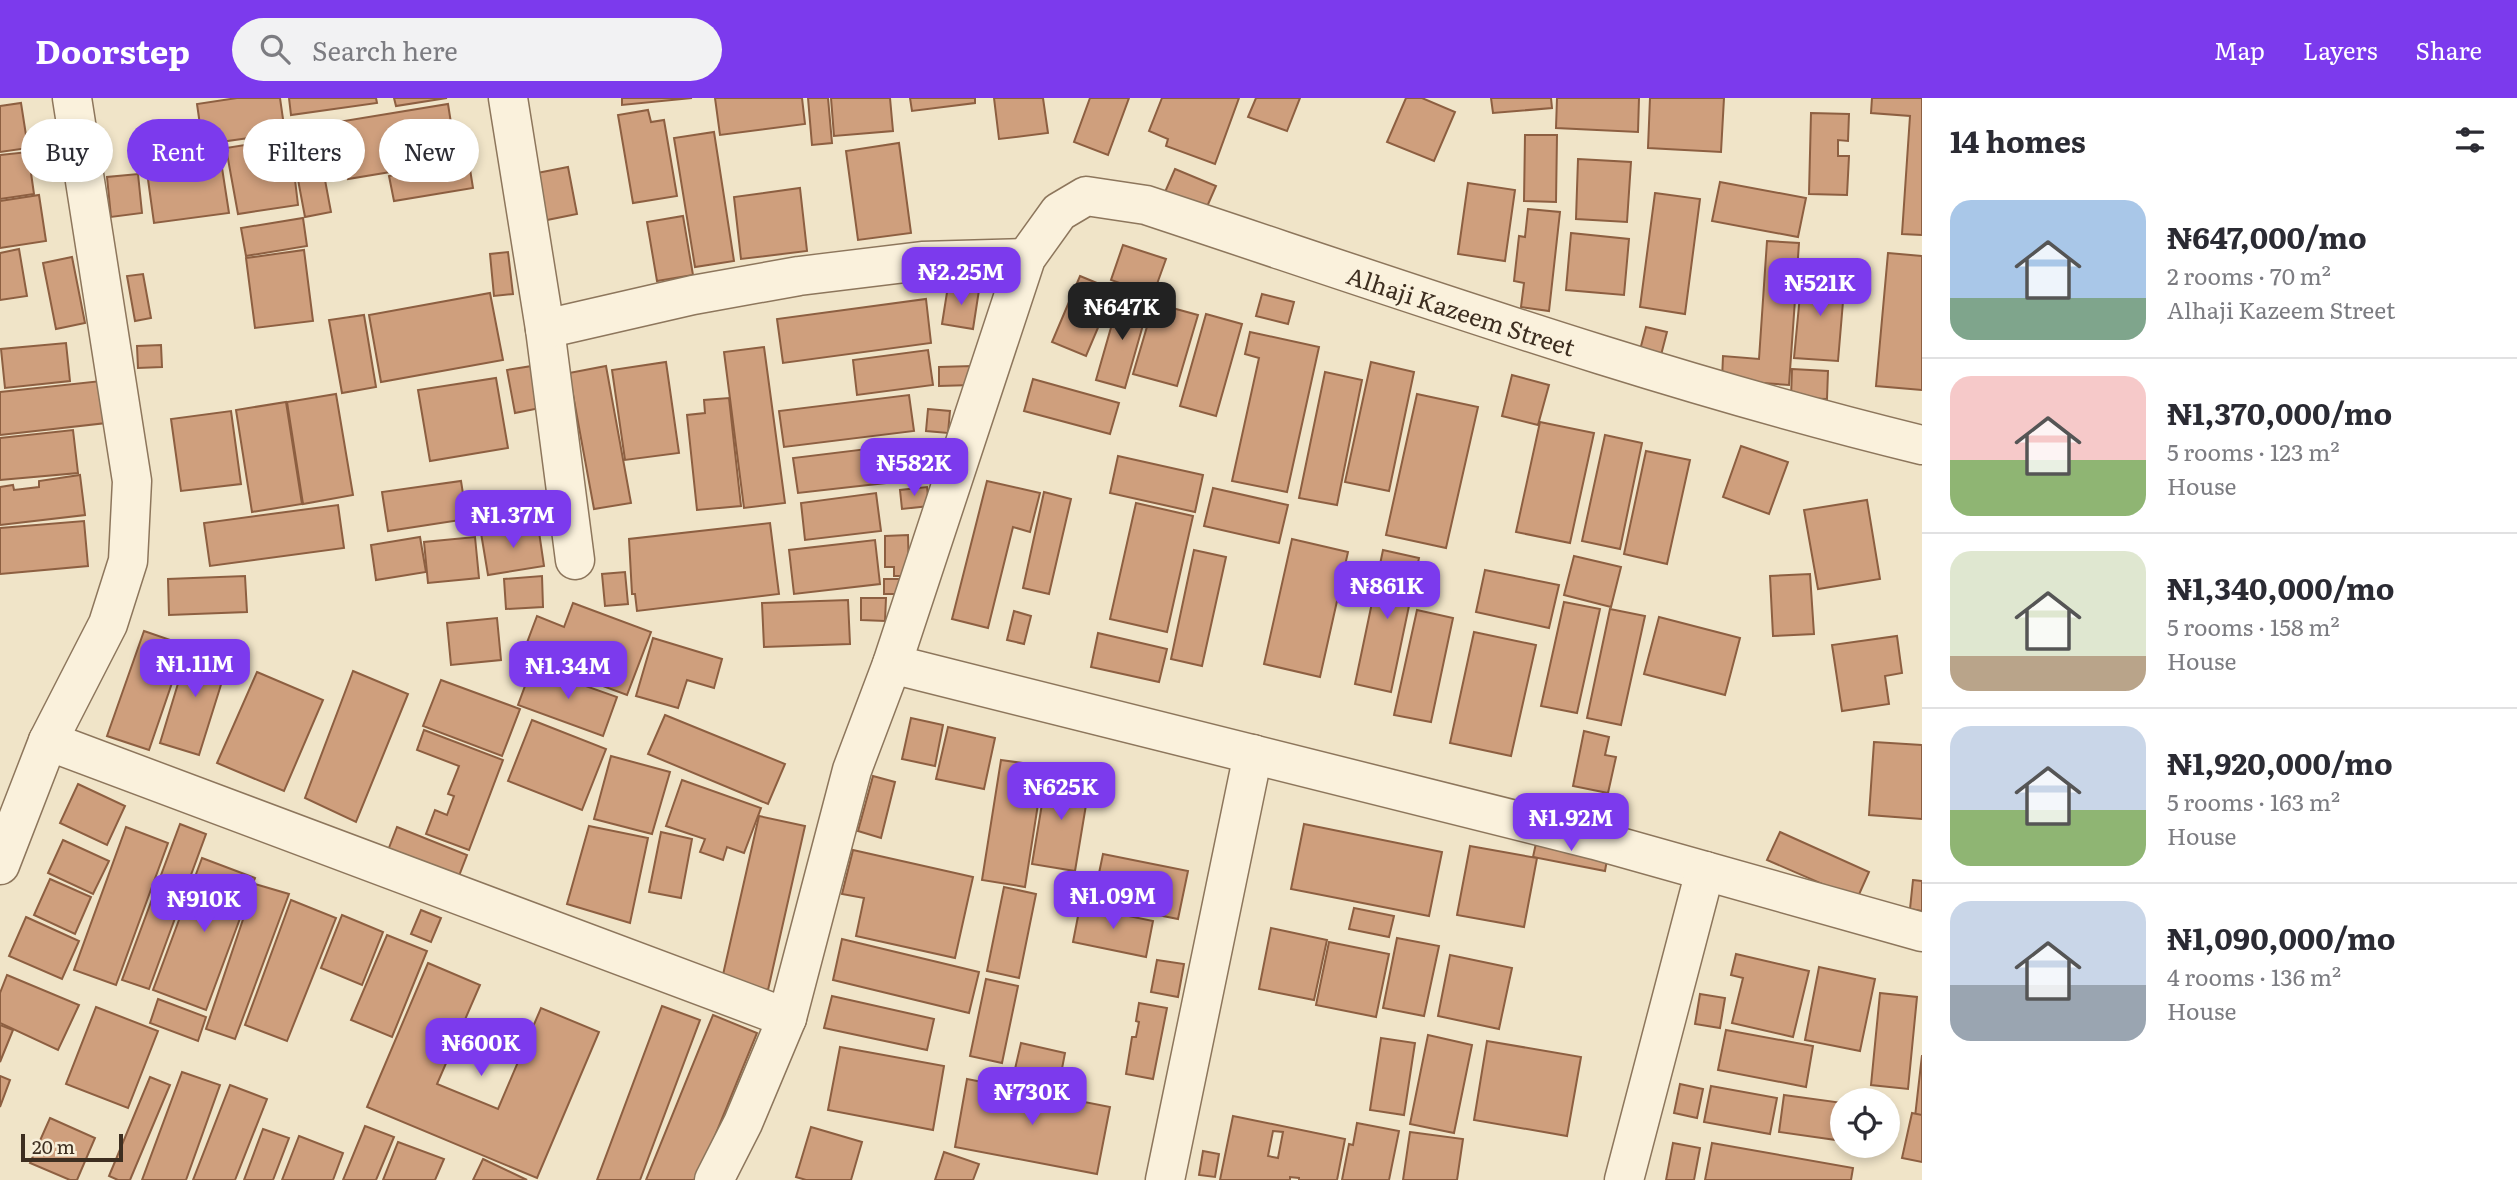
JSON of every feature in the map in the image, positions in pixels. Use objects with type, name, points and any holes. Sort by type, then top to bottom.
[{"type":"street","points":[[0,865],[48,741],[108,624],[128,561],[132,481],[72,98]]},
{"type":"street","points":[[508,98],[545,329],[575,560]]},
{"type":"street","name":"Alhaji Kazeem Street","points":[[714,1180],[743,1123],[787,1018],[852,770],[892,664],[1026,258],[1059,212],[1086,196],[1146,205],[1611,359],[1837,424],[1922,445]]},
{"type":"street","points":[[545,329],[694,295],[799,276],[922,261],[1026,258]]},
{"type":"street","points":[[892,664],[1595,840],[1922,932]]},
{"type":"street","points":[[48,741],[787,1018]]},
{"type":"street","points":[[1165,1180],[1253,754]]},
{"type":"street","points":[[1625,1180],[1705,871]]},
{"type":"building","points":[[237,98],[280,98],[283,119],[243,119],[243,139],[229,141],[229,119],[199,119],[197,104]]},
{"type":"building","points":[[289,98],[376,98],[377,103],[291,115]]},
{"type":"building","points":[[394,98],[447,98],[396,106]]},
{"type":"building","points":[[622,98],[692,98],[622,105]]},
{"type":"building","points":[[715,98],[802,98],[805,124],[720,135]]},
{"type":"building","points":[[808,98],[828,98],[832,143],[812,145]]},
{"type":"building","points":[[831,98],[890,98],[893,131],[834,136]]},
{"type":"building","points":[[910,98],[975,98],[975,103],[912,111]]},
{"type":"building","points":[[994,98],[1043,98],[1048,133],[999,139]]},
{"type":"building","points":[[1090,98],[1129,98],[1108,155],[1074,142]]},
{"type":"building","points":[[1162,98],[1239,98],[1215,164],[1166,146],[1168,139],[1149,131]]},
{"type":"building","points":[[1256,98],[1300,98],[1287,131],[1248,117]]},
{"type":"building","points":[[1406,98],[1422,98],[1455,112],[1434,161],[1387,142]]},
{"type":"building","points":[[1491,98],[1551,98],[1552,108],[1493,113]]},
{"type":"building","points":[[1557,98],[1639,98],[1638,132],[1556,128]]},
{"type":"building","points":[[1650,98],[1724,98],[1721,152],[1648,148]]},
{"type":"building","points":[[1872,98],[1922,98],[1922,235],[1902,234],[1910,116],[1871,113]]},
{"type":"building","points":[[21,103],[23,119],[21,119],[21,149],[0,152],[0,106]]},
{"type":"building","points":[[448,104],[450,119],[379,119],[379,174],[365,176],[365,119],[356,119]]},
{"type":"building","points":[[648,110],[651,122],[664,120],[677,196],[633,203],[618,115]]},
{"type":"building","points":[[1811,113],[1849,114],[1848,141],[1838,140],[1838,156],[1849,156],[1847,195],[1809,194]]},
{"type":"building","points":[[714,132],[734,261],[695,267],[674,138]]},
{"type":"building","points":[[1525,135],[1557,135],[1556,202],[1524,201]]},
{"type":"building","points":[[899,143],[911,233],[858,240],[846,151]]},
{"type":"building","points":[[243,145],[243,182],[295,182],[298,205],[238,214],[229,164],[229,148]]},
{"type":"building","points":[[21,153],[21,182],[32,182],[34,194],[0,199],[0,155]]},
{"type":"building","points":[[1578,159],[1631,162],[1627,222],[1576,219]]},
{"type":"building","points":[[568,167],[577,214],[547,220],[537,173]]},
{"type":"building","points":[[1175,169],[1216,186],[1206,209],[1165,192]]},
{"type":"building","points":[[127,175],[127,182],[139,182],[142,213],[111,217],[108,182],[113,182],[113,176]]},
{"type":"building","points":[[148,182],[224,182],[229,213],[154,223]]},
{"type":"building","points":[[298,182],[325,182],[331,212],[305,217]]},
{"type":"building","points":[[390,182],[472,182],[473,188],[394,201]]},
{"type":"building","points":[[1720,182],[1806,198],[1798,237],[1712,221]]},
{"type":"building","points":[[1468,183],[1515,190],[1505,261],[1458,254]]},
{"type":"building","points":[[800,188],[807,251],[741,259],[734,197]]},
{"type":"building","points":[[1655,193],[1700,199],[1685,314],[1640,307]]},
{"type":"building","points":[[39,195],[46,241],[0,248],[0,201]]},
{"type":"building","points":[[1528,209],[1560,212],[1549,311],[1521,307],[1524,283],[1514,281],[1519,236],[1525,237]]},
{"type":"building","points":[[683,216],[693,275],[657,281],[647,222]]},
{"type":"building","points":[[303,218],[307,246],[246,256],[241,228]]},
{"type":"building","points":[[1571,233],[1629,239],[1624,295],[1566,290]]},
{"type":"building","points":[[1767,241],[1799,243],[1789,385],[1722,380],[1723,356],[1759,359]]},
{"type":"building","points":[[1123,245],[1166,259],[1153,295],[1111,280]]},
{"type":"building","points":[[19,249],[27,296],[0,300],[0,253]]},
{"type":"building","points":[[304,250],[313,321],[255,328],[246,258]]},
{"type":"building","points":[[508,252],[513,294],[494,296],[490,254]]},
{"type":"building","points":[[1888,253],[1922,256],[1922,390],[1876,386]]},
{"type":"building","points":[[72,257],[85,323],[56,329],[43,263]]},
{"type":"building","points":[[143,274],[151,318],[135,321],[127,276]]},
{"type":"building","points":[[1802,274],[1845,278],[1838,361],[1794,358]]},
{"type":"building","points":[[1080,276],[1114,290],[1086,356],[1052,342]]},
{"type":"building","points":[[948,286],[979,290],[973,329],[942,324]]},
{"type":"building","points":[[490,293],[503,360],[381,382],[369,315]]},
{"type":"building","points":[[1262,294],[1294,302],[1288,324],[1256,316]]},
{"type":"building","points":[[1120,296],[1149,304],[1125,388],[1096,380]]},
{"type":"building","points":[[926,299],[931,343],[783,363],[777,319]]},
{"type":"building","points":[[1154,303],[1198,315],[1177,386],[1133,374]]},
{"type":"building","points":[[1206,314],[1242,324],[1216,416],[1180,406]]},
{"type":"building","points":[[364,315],[376,387],[342,393],[329,320]]},
{"type":"building","points":[[1646,327],[1667,332],[1661,355],[1640,350]]},
{"type":"building","points":[[1250,332],[1319,347],[1287,492],[1232,481],[1259,358],[1245,354]]},
{"type":"building","points":[[66,343],[70,381],[5,388],[1,349]]},
{"type":"building","points":[[161,345],[162,367],[138,368],[137,346]]},
{"type":"building","points":[[764,347],[785,503],[744,508],[724,352]]},
{"type":"building","points":[[928,350],[933,385],[857,395],[853,360]]},
{"type":"building","points":[[666,362],[679,453],[625,460],[612,370]]},
{"type":"building","points":[[1371,362],[1414,372],[1389,491],[1345,482]]},
{"type":"building","points":[[532,366],[540,408],[515,413],[507,370]]},
{"type":"building","points":[[606,366],[631,503],[594,509],[569,373]]},
{"type":"building","points":[[972,366],[972,385],[939,386],[939,367]]},
{"type":"building","points":[[1792,369],[1828,371],[1827,399],[1791,398]]},
{"type":"building","points":[[1325,372],[1362,380],[1337,505],[1299,498]]},
{"type":"building","points":[[1512,375],[1549,385],[1538,425],[1502,416]]},
{"type":"building","points":[[496,378],[508,448],[430,461],[418,390]]},
{"type":"building","points":[[1033,379],[1119,403],[1110,434],[1024,411]]},
{"type":"building","points":[[101,381],[106,423],[0,435],[0,392]]},
{"type":"building","points":[[336,394],[353,495],[303,504],[287,402]]},
{"type":"building","points":[[1417,394],[1478,407],[1446,548],[1386,535]]},
{"type":"building","points":[[909,395],[914,431],[784,447],[779,411]]},
{"type":"building","points":[[729,398],[741,506],[697,510],[687,415],[705,413],[704,400]]},
{"type":"building","points":[[286,402],[302,504],[252,512],[236,410]]},
{"type":"building","points":[[928,409],[950,411],[948,433],[926,431]]},
{"type":"building","points":[[231,411],[241,484],[181,491],[171,419]]},
{"type":"building","points":[[1540,422],[1594,433],[1570,543],[1516,532]]},
{"type":"building","points":[[73,430],[78,473],[0,480],[0,438]]},
{"type":"building","points":[[1605,435],[1642,443],[1620,549],[1582,541]]},
{"type":"building","points":[[916,443],[921,479],[798,493],[793,458]]},
{"type":"building","points":[[1741,446],[1788,462],[1769,514],[1723,497]]},
{"type":"building","points":[[1646,451],[1690,460],[1667,564],[1624,554]]},
{"type":"building","points":[[1118,456],[1203,475],[1195,512],[1110,493]]},
{"type":"building","points":[[80,475],[85,515],[0,525],[0,487],[13,485],[14,490],[39,487],[39,481]]},
{"type":"building","points":[[461,481],[467,519],[388,531],[382,492]]},
{"type":"building","points":[[987,481],[1040,493],[1030,532],[1013,527],[988,628],[952,619]]},
{"type":"building","points":[[927,487],[929,506],[902,509],[900,490]]},
{"type":"building","points":[[1213,488],[1288,505],[1279,543],[1204,526]]},
{"type":"building","points":[[1044,492],[1071,499],[1049,594],[1023,588]]},
{"type":"building","points":[[876,493],[881,531],[805,540],[801,503]]},
{"type":"building","points":[[1867,500],[1880,579],[1818,589],[1804,510]]},
{"type":"building","points":[[1136,503],[1193,516],[1167,632],[1110,619]]},
{"type":"building","points":[[338,505],[344,548],[210,566],[204,523]]},
{"type":"building","points":[[84,521],[88,566],[0,574],[0,528]]},
{"type":"building","points":[[770,523],[779,594],[637,611],[635,594],[632,594],[629,539]]},
{"type":"building","points":[[538,525],[544,566],[488,575],[481,533]]},
{"type":"building","points":[[908,535],[909,576],[894,576],[894,567],[885,567],[885,536]]},
{"type":"building","points":[[420,537],[426,572],[376,580],[371,545]]},
{"type":"building","points":[[475,537],[479,578],[428,583],[424,542]]},
{"type":"building","points":[[1292,539],[1348,552],[1320,677],[1264,664]]},
{"type":"building","points":[[875,540],[880,584],[794,594],[789,550]]},
{"type":"building","points":[[1194,550],[1226,557],[1202,666],[1171,659]]},
{"type":"building","points":[[1383,550],[1419,558],[1391,692],[1355,684]]},
{"type":"building","points":[[1574,556],[1621,567],[1611,607],[1564,595]]},
{"type":"building","points":[[1485,570],[1559,585],[1549,628],[1476,612]]},
{"type":"building","points":[[625,572],[628,604],[605,606],[602,574]]},
{"type":"building","points":[[1810,574],[1814,634],[1773,636],[1770,576]]},
{"type":"building","points":[[245,576],[247,612],[169,615],[168,579]]},
{"type":"building","points":[[542,576],[543,607],[506,609],[504,579]]},
{"type":"building","points":[[884,579],[906,579],[906,594],[884,594]]},
{"type":"building","points":[[861,598],[886,598],[885,621],[861,620]]},
{"type":"building","points":[[848,600],[850,644],[764,647],[762,603]]},
{"type":"building","points":[[1564,602],[1600,609],[1577,713],[1541,706]]},
{"type":"building","points":[[573,603],[651,632],[627,695],[522,656],[537,616],[564,627]]},
{"type":"building","points":[[1610,609],[1645,616],[1621,725],[1587,718]]},
{"type":"building","points":[[1417,610],[1453,618],[1431,722],[1394,715]]},
{"type":"building","points":[[1014,611],[1031,616],[1024,644],[1007,640]]},
{"type":"building","points":[[1659,617],[1740,638],[1725,695],[1644,674]]},
{"type":"building","points":[[497,618],[501,660],[451,665],[447,623]]},
{"type":"building","points":[[144,631],[185,645],[149,750],[107,736]]},
{"type":"building","points":[[1474,632],[1536,645],[1511,756],[1450,743]]},
{"type":"building","points":[[1098,633],[1167,649],[1159,682],[1091,667]]},
{"type":"building","points":[[1897,636],[1902,673],[1885,676],[1889,704],[1842,711],[1832,645]]},
{"type":"building","points":[[653,638],[722,659],[714,688],[687,680],[678,708],[636,696]]},
{"type":"building","points":[[190,644],[230,656],[199,755],[160,743]]},
{"type":"building","points":[[532,667],[617,697],[603,736],[518,705]]},
{"type":"building","points":[[353,671],[408,694],[356,822],[305,798]]},
{"type":"building","points":[[257,672],[323,700],[284,791],[217,763]]},
{"type":"building","points":[[441,680],[520,709],[502,756],[423,726]]},
{"type":"building","points":[[665,715],[785,764],[768,804],[648,754]]},
{"type":"building","points":[[911,718],[943,725],[935,766],[902,759]]},
{"type":"building","points":[[532,720],[606,749],[582,810],[508,781]]},
{"type":"building","points":[[948,727],[995,738],[984,789],[936,779]]},
{"type":"building","points":[[424,730],[503,760],[469,850],[426,834],[435,810],[447,815],[454,796],[448,794],[459,766],[417,750]]},
{"type":"building","points":[[1584,731],[1609,737],[1605,755],[1616,757],[1608,793],[1573,786]]},
{"type":"building","points":[[1874,742],[1922,745],[1922,819],[1869,815]]},
{"type":"building","points":[[611,756],[670,772],[652,834],[594,819]]},
{"type":"building","points":[[1001,760],[1044,766],[1025,887],[982,880]]},
{"type":"building","points":[[1047,774],[1090,781],[1075,871],[1032,864]]},
{"type":"building","points":[[873,776],[895,782],[881,838],[858,831]]},
{"type":"building","points":[[682,780],[761,808],[744,853],[727,847],[723,860],[700,852],[705,839],[666,826]]},
{"type":"building","points":[[78,784],[125,806],[107,845],[60,823]]},
{"type":"building","points":[[759,816],[805,826],[768,990],[722,979]]},
{"type":"building","points":[[180,824],[206,834],[149,989],[122,980]]},
{"type":"building","points":[[1304,824],[1442,852],[1429,916],[1291,889]]},
{"type":"building","points":[[589,826],[648,838],[630,923],[567,904]]},
{"type":"building","points":[[126,827],[168,843],[116,985],[74,970]]},
{"type":"building","points":[[397,827],[467,855],[457,881],[387,853]]},
{"type":"building","points":[[661,832],[692,839],[681,898],[649,892]]},
{"type":"building","points":[[1780,832],[1869,872],[1857,899],[1767,860]]},
{"type":"building","points":[[1538,834],[1609,848],[1605,871],[1533,857]]},
{"type":"building","points":[[63,840],[109,861],[93,894],[48,873]]},
{"type":"building","points":[[1470,846],[1537,858],[1524,927],[1457,915]]},
{"type":"building","points":[[853,850],[973,877],[955,958],[856,936],[864,898],[842,894]]},
{"type":"building","points":[[1103,854],[1188,871],[1178,919],[1093,902]]},
{"type":"building","points":[[202,858],[255,878],[206,1010],[153,990]]},
{"type":"building","points":[[50,879],[91,897],[75,934],[34,915]]},
{"type":"building","points":[[1913,880],[1922,881],[1922,911],[1910,909]]},
{"type":"building","points":[[255,884],[289,894],[235,1039],[206,1029]]},
{"type":"building","points":[[1004,887],[1036,894],[1019,978],[987,971]]},
{"type":"building","points":[[291,900],[336,918],[287,1041],[245,1025]]},
{"type":"building","points":[[1080,906],[1153,921],[1146,957],[1073,942]]},
{"type":"building","points":[[1354,908],[1394,916],[1389,937],[1349,929]]},
{"type":"building","points":[[421,910],[441,918],[431,942],[411,934]]},
{"type":"building","points":[[342,915],[383,932],[362,985],[321,968]]},
{"type":"building","points":[[26,917],[79,941],[62,979],[9,956]]},
{"type":"building","points":[[1271,928],[1327,940],[1314,1000],[1259,989]]},
{"type":"building","points":[[387,935],[427,951],[392,1037],[351,1020]]},
{"type":"building","points":[[1397,938],[1439,946],[1424,1016],[1383,1008]]},
{"type":"building","points":[[842,939],[979,972],[969,1013],[833,980]]},
{"type":"building","points":[[1329,942],[1389,954],[1376,1017],[1316,1005]]},
{"type":"building","points":[[1736,954],[1809,971],[1793,1037],[1732,1023],[1743,978],[1731,975]]},
{"type":"building","points":[[1450,955],[1512,968],[1499,1029],[1438,1016]]},
{"type":"building","points":[[1157,960],[1184,964],[1178,997],[1151,992]]},
{"type":"building","points":[[428,963],[480,985],[437,1084],[498,1109],[541,1008],[599,1032],[537,1178],[367,1107]]},
{"type":"building","points":[[1819,967],[1875,979],[1860,1051],[1805,1040]]},
{"type":"building","points":[[7,975],[79,1005],[58,1050],[0,1023],[0,993]]},
{"type":"building","points":[[986,979],[1018,986],[1002,1063],[970,1056]]},
{"type":"building","points":[[1880,993],[1917,997],[1908,1089],[1871,1085]]},
{"type":"building","points":[[1700,994],[1725,998],[1720,1028],[1695,1024]]},
{"type":"building","points":[[832,996],[934,1019],[927,1050],[824,1028]]},
{"type":"building","points":[[158,999],[206,1017],[198,1041],[150,1023]]},
{"type":"building","points":[[1139,1003],[1167,1008],[1153,1079],[1126,1074],[1132,1037],[1136,1037],[1139,1022],[1136,1021]]},
{"type":"building","points":[[662,1006],[700,1020],[640,1180],[597,1180]]},
{"type":"building","points":[[96,1007],[158,1031],[128,1108],[66,1084]]},
{"type":"building","points":[[713,1015],[757,1033],[697,1180],[646,1180]]},
{"type":"building","points":[[0,1025],[13,1030],[0,1062]]},
{"type":"building","points":[[1726,1030],[1813,1046],[1806,1087],[1718,1070]]},
{"type":"building","points":[[1428,1035],[1472,1045],[1454,1133],[1410,1124]]},
{"type":"building","points":[[1381,1038],[1415,1043],[1404,1115],[1370,1110]]},
{"type":"building","points":[[1487,1041],[1581,1057],[1567,1136],[1474,1120]]},
{"type":"building","points":[[1021,1043],[1065,1053],[1060,1079],[1015,1069]]},
{"type":"building","points":[[840,1047],[944,1066],[933,1130],[828,1110]]},
{"type":"building","points":[[1922,1055],[1922,1118],[1915,1117]]},
{"type":"building","points":[[182,1072],[220,1085],[186,1180],[142,1180]]},
{"type":"building","points":[[0,1076],[10,1080],[0,1107]]},
{"type":"building","points":[[150,1077],[170,1085],[130,1180],[118,1180],[109,1176]]},
{"type":"building","points":[[967,1079],[1110,1107],[1097,1174],[955,1147]]},
{"type":"building","points":[[1680,1084],[1703,1089],[1697,1118],[1674,1113]]},
{"type":"building","points":[[230,1085],[267,1099],[235,1180],[193,1180]]},
{"type":"building","points":[[1711,1086],[1777,1098],[1770,1134],[1704,1122]]},
{"type":"building","points":[[1784,1095],[1830,1101],[1830,1139],[1779,1132]]},
{"type":"building","points":[[1912,1113],[1922,1115],[1922,1162],[1902,1158]]},
{"type":"building","points":[[1233,1116],[1345,1139],[1337,1180],[1299,1180],[1290,1177],[1290,1180],[1220,1180]],"holes":[[[1273,1131],[1283,1132],[1278,1158],[1268,1156]]]},
{"type":"building","points":[[50,1118],[95,1138],[77,1180],[70,1180],[30,1163]]},
{"type":"building","points":[[1357,1123],[1399,1131],[1389,1180],[1342,1180],[1349,1144],[1353,1145]]},
{"type":"building","points":[[365,1126],[394,1137],[376,1180],[343,1180]]},
{"type":"building","points":[[811,1127],[862,1142],[851,1180],[806,1180],[796,1177]]},
{"type":"building","points":[[263,1129],[289,1138],[273,1180],[244,1180]]},
{"type":"building","points":[[1410,1132],[1463,1139],[1457,1180],[1403,1180]]},
{"type":"building","points":[[299,1136],[343,1153],[333,1180],[282,1180]]},
{"type":"building","points":[[398,1142],[444,1159],[435,1180],[383,1180]]},
{"type":"building","points":[[1673,1143],[1700,1148],[1694,1180],[1666,1180]]},
{"type":"building","points":[[1712,1143],[1853,1168],[1851,1180],[1705,1180]]},
{"type":"building","points":[[1203,1151],[1219,1154],[1215,1177],[1199,1175]]},
{"type":"building","points":[[944,1152],[979,1164],[973,1180],[935,1180]]},
{"type":"building","points":[[483,1159],[527,1180],[473,1180]]}]
